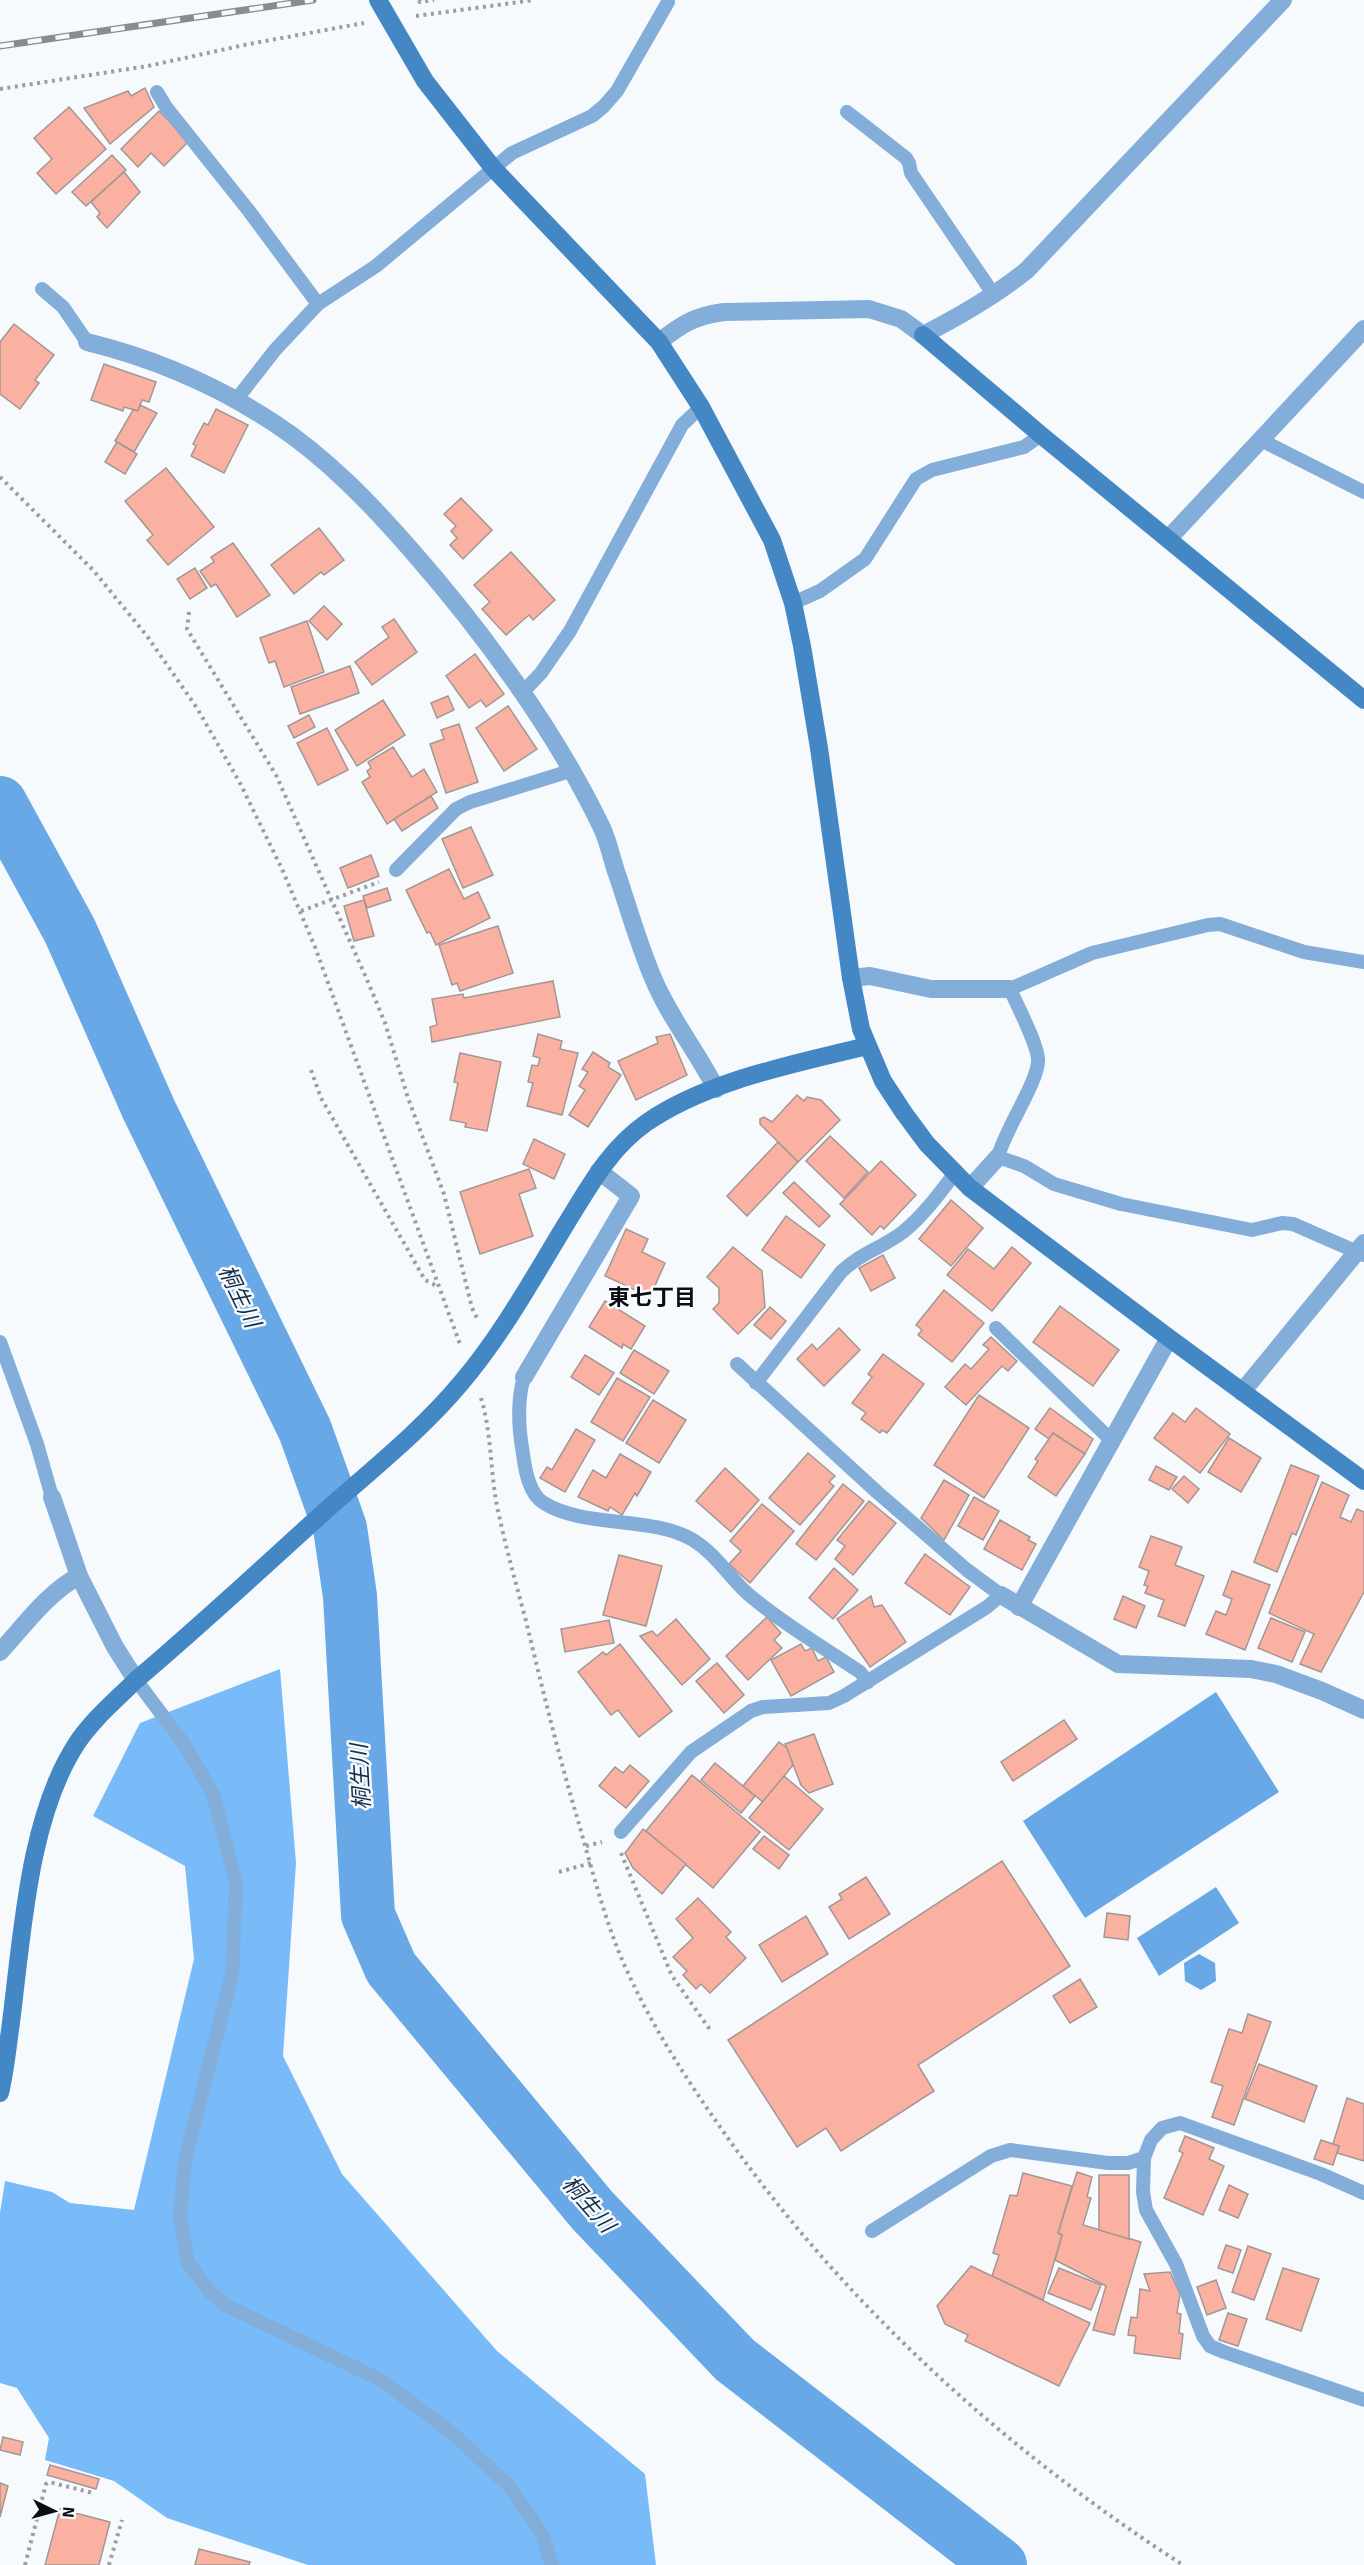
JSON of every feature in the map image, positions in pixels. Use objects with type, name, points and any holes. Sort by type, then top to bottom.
[{"type":"street","points":[[378,0],[425,81],[494,168],[659,342],[701,407],[772,540],[793,603],[819,748],[851,978],[867,1046],[884,1081],[904,1113],[927,1143],[970,1188],[1364,1481]]},
{"type":"street","points":[[923,335],[968,312],[1027,270],[1283,0]]},
{"type":"street","points":[[659,342],[683,323],[701,315],[724,312],[869,309],[901,319],[1364,700]]},
{"type":"street","points":[[1169,538],[1364,329]]},
{"type":"street","points":[[87,342],[152,362],[236,400],[276,424],[354,489],[451,597],[522,693],[603,830],[653,978],[716,1089]]},
{"type":"street","points":[[851,978],[870,976],[931,989],[1010,989]]},
{"type":"street","points":[[0,2093],[32,1870],[44,1819],[62,1769],[78,1742],[97,1719],[143,1674],[389,1455],[460,1384],[494,1338],[599,1171],[612,1154],[644,1125],[666,1111],[716,1089],[787,1066],[867,1046]]},
{"type":"street","points":[[970,1188],[998,1157]]},
{"type":"street","points":[[524,1377],[631,1196],[599,1171]]},
{"type":"street","points":[[1242,1392],[1362,1250]]},
{"type":"street","points":[[1019,1607],[1169,1338]]},
{"type":"street","points":[[52,1497],[79,1576],[115,1647],[143,1674]]},
{"type":"street","points":[[0,1652],[63,1585],[79,1576]]},
{"type":"street","points":[[1001,1595],[1119,1664],[1251,1669],[1276,1674],[1322,1690],[1364,1710]]},
{"type":"lane","points":[[236,400],[275,350],[318,304],[376,266],[525,145],[592,116],[604,106],[616,92],[668,2]]},
{"type":"lane","points":[[157,92],[166,107],[249,211],[318,304]]},
{"type":"lane","points":[[847,112],[906,158],[911,173],[994,295]]},
{"type":"lane","points":[[42,289],[63,308],[87,342]]},
{"type":"lane","points":[[522,693],[541,673],[570,631],[682,425],[701,407]]},
{"type":"lane","points":[[793,603],[820,591],[865,559],[916,479],[932,470],[1024,447],[1041,435]]},
{"type":"lane","points":[[1261,440],[1364,492]]},
{"type":"lane","points":[[396,870],[456,809],[470,802],[570,771]]},
{"type":"lane","points":[[1362,1250],[1293,1224],[1282,1223],[1252,1230],[1082,1194],[1054,1184],[1024,1166],[998,1157],[1002,1142],[1037,1073],[1039,1060],[1010,989],[1092,953],[1220,924],[1304,952],[1364,962]]},
{"type":"lane","points":[[756,1383],[841,1272],[855,1258],[902,1233],[955,1173]]},
{"type":"lane","points":[[996,1328],[1111,1440]]},
{"type":"lane","points":[[0,1342],[38,1444],[52,1497]]},
{"type":"lane","points":[[619,1838],[691,1752],[751,1711],[763,1707],[829,1703],[868,1682],[987,1607],[1001,1595],[967,1570],[737,1364]]},
{"type":"lane","points":[[524,1377],[521,1388],[521,1442],[526,1472],[533,1490],[542,1502],[588,1517],[678,1532],[693,1540],[708,1550],[748,1593],[860,1672],[868,1682]]},
{"type":"lane","points":[[143,1674],[213,1794],[236,1883],[232,1975],[185,2160],[180,2217],[188,2263],[211,2294],[227,2306],[381,2380],[451,2432],[509,2486],[542,2534],[552,2565]]},
{"type":"lane","points":[[1364,2193],[1321,2174],[1180,2123],[1162,2128],[1152,2140],[1144,2158],[1142,2175],[1146,2210],[1176,2264],[1203,2336],[1210,2346],[1364,2400]]},
{"type":"lane","points":[[872,2231],[991,2156],[1010,2150],[1108,2163],[1128,2163],[1144,2158]]},
{"type":"path","points":[[419,0],[420,2],[434,0]]},
{"type":"path","points":[[412,17],[534,0]]},
{"type":"path","points":[[0,89],[148,66],[249,44],[364,23]]},
{"type":"path","points":[[0,477],[93,570],[160,654],[197,708],[240,783],[301,911],[461,1347]]},
{"type":"path","points":[[189,612],[188,629],[276,775],[385,1023],[408,1098],[444,1194],[472,1308],[478,1320],[494,1338]]},
{"type":"path","points":[[301,911],[386,879],[396,870]]},
{"type":"path","points":[[311,1070],[321,1098],[425,1280],[438,1287]]},
{"type":"path","points":[[479,1392],[498,1509],[558,1753],[617,1947],[641,2001],[706,2108],[748,2167],[808,2243],[877,2318],[958,2395],[1032,2456],[1183,2565]]},
{"type":"path","points":[[619,1838],[672,1976],[711,2031]]},
{"type":"path","points":[[586,1846],[593,1844]]},
{"type":"path","points":[[559,1872],[591,1863]]},
{"type":"path","points":[[25,2565],[46,2484],[49,2482],[93,2493]]},
{"type":"path","points":[[109,2565],[122,2520]]},
{"type":"shaded area","points":[[280,1669],[296,1863],[283,2056],[342,2174],[497,2351],[645,2474],[656,2565],[308,2565],[167,2518],[114,2481],[45,2460],[49,2438],[17,2388],[0,2383],[0,2213],[5,2181],[52,2192],[70,2203],[134,2210],[194,1959],[185,1866],[93,1816],[140,1723]]},
{"type":"shaded area","points":[[1216,1692],[1279,1792],[1085,1918],[1023,1821]]},
{"type":"shaded area","points":[[1216,1887],[1239,1923],[1159,1976],[1137,1938]]},
{"type":"shaded area","points":[[1199,1954],[1215,1963],[1216,1981],[1201,1990],[1185,1981],[1184,1963]]},
{"type":"building","points":[[145,88],[154,107],[110,144],[84,108],[128,91],[131,96]]},
{"type":"building","points":[[69,107],[106,149],[56,194],[37,173],[52,159],[34,138]]},
{"type":"building","points":[[159,111],[189,141],[164,166],[151,153],[138,167],[121,149]]},
{"type":"building","points":[[112,155],[126,170],[86,206],[72,192]]},
{"type":"building","points":[[124,172],[140,192],[107,228],[97,217],[100,213],[91,202]]},
{"type":"building","points":[[14,324],[54,355],[35,380],[39,383],[20,409],[0,394],[0,342]]},
{"type":"building","points":[[104,364],[156,382],[149,402],[142,400],[138,411],[124,407],[123,411],[91,400]]},
{"type":"building","points":[[140,405],[157,413],[134,452],[115,441],[133,410],[138,411]]},
{"type":"building","points":[[216,409],[248,425],[224,473],[191,456],[196,446],[193,444],[204,423],[208,425]]},
{"type":"building","points":[[117,442],[137,454],[125,474],[105,462]]},
{"type":"building","points":[[166,468],[214,527],[168,565],[147,540],[153,535],[125,501]]},
{"type":"building","points":[[461,498],[492,530],[463,559],[450,545],[457,538],[451,531],[456,526],[444,514]]},
{"type":"building","points":[[319,528],[344,560],[324,575],[321,572],[294,594],[271,565]]},
{"type":"building","points":[[233,543],[270,595],[237,617],[216,584],[211,587],[200,571],[214,562],[211,557]]},
{"type":"building","points":[[511,552],[555,600],[533,620],[529,615],[506,635],[482,609],[490,602],[474,585]]},
{"type":"building","points":[[195,568],[207,588],[190,599],[177,579]]},
{"type":"building","points":[[324,606],[342,624],[327,640],[309,621]]},
{"type":"building","points":[[394,619],[417,652],[372,685],[355,662],[389,637],[382,627]]},
{"type":"building","points":[[307,621],[324,672],[284,687],[275,661],[269,663],[260,638]]},
{"type":"building","points":[[475,654],[504,694],[486,707],[481,700],[469,708],[446,676]]},
{"type":"building","points":[[350,666],[359,693],[300,714],[291,687]]},
{"type":"building","points":[[448,696],[454,710],[437,718],[431,703]]},
{"type":"building","points":[[383,700],[405,735],[357,766],[335,730]]},
{"type":"building","points":[[508,706],[537,749],[504,771],[476,728]]},
{"type":"building","points":[[309,715],[315,727],[294,738],[288,726]]},
{"type":"building","points":[[459,724],[478,782],[446,793],[430,744],[444,739],[441,730]]},
{"type":"building","points":[[327,728],[348,770],[318,785],[297,743]]},
{"type":"building","points":[[393,747],[412,777],[424,769],[437,792],[387,824],[362,782],[370,777],[367,771],[371,768],[368,762]]},
{"type":"building","points":[[431,796],[438,808],[402,831],[394,819]]},
{"type":"building","points":[[471,827],[493,875],[463,888],[442,839]]},
{"type":"building","points":[[371,855],[379,876],[348,888],[340,868]]},
{"type":"building","points":[[449,869],[464,899],[478,892],[490,918],[436,945],[430,932],[427,933],[406,890]]},
{"type":"building","points":[[387,888],[391,900],[367,908],[363,896]]},
{"type":"building","points":[[364,900],[374,936],[354,941],[344,906]]},
{"type":"building","points":[[498,926],[513,973],[460,991],[457,983],[452,985],[439,945]]},
{"type":"building","points":[[553,981],[560,1017],[432,1042],[430,1027],[437,1025],[432,999],[463,994],[464,998]]},
{"type":"building","points":[[538,1034],[562,1041],[560,1049],[578,1053],[562,1115],[527,1106],[533,1083],[528,1082],[532,1065],[538,1066],[540,1058],[533,1056]]},
{"type":"building","points":[[670,1034],[687,1075],[636,1100],[618,1061],[658,1043],[656,1037]]},
{"type":"building","points":[[593,1052],[610,1063],[608,1067],[621,1075],[588,1127],[569,1115],[585,1090],[579,1086],[588,1072],[582,1069]]},
{"type":"building","points":[[460,1053],[501,1062],[487,1131],[465,1127],[466,1123],[450,1120],[458,1083],[454,1082]]},
{"type":"building","points":[[797,1095],[804,1101],[807,1097],[821,1100],[840,1120],[798,1162],[760,1124],[760,1119],[764,1117],[772,1122]]},
{"type":"building","points":[[830,1136],[868,1172],[844,1198],[806,1161]]},
{"type":"building","points":[[534,1139],[565,1154],[554,1179],[523,1164]]},
{"type":"building","points":[[778,1142],[798,1162],[747,1216],[727,1196]]},
{"type":"building","points":[[881,1161],[916,1195],[884,1229],[880,1226],[872,1235],[840,1204]]},
{"type":"building","points":[[529,1169],[536,1188],[519,1194],[533,1236],[480,1254],[460,1192]]},
{"type":"building","points":[[794,1182],[830,1216],[819,1227],[783,1193]]},
{"type":"building","points":[[951,1200],[983,1228],[951,1266],[919,1239]]},
{"type":"building","points":[[786,1216],[825,1245],[801,1278],[762,1250]]},
{"type":"building","points":[[626,1229],[648,1239],[642,1252],[665,1263],[650,1297],[605,1276]]},
{"type":"building","points":[[733,1247],[762,1271],[765,1307],[738,1334],[713,1309],[719,1303],[719,1288],[707,1277]]},
{"type":"building","points":[[1012,1247],[1031,1263],[992,1311],[947,1275],[968,1249],[994,1269]]},
{"type":"building","points":[[883,1255],[895,1278],[871,1291],[859,1268]]},
{"type":"building","points":[[944,1290],[984,1323],[952,1362],[918,1335],[922,1330],[916,1325]]},
{"type":"building","points":[[605,1301],[645,1326],[631,1349],[623,1344],[622,1348],[589,1327]]},
{"type":"building","points":[[1060,1306],[1119,1350],[1093,1386],[1033,1342]]},
{"type":"building","points":[[770,1307],[786,1321],[771,1339],[754,1325]]},
{"type":"building","points":[[839,1328],[860,1350],[824,1386],[797,1359],[812,1344],[817,1350]]},
{"type":"building","points":[[991,1337],[1017,1361],[1008,1371],[1002,1366],[966,1405],[945,1387],[965,1364],[971,1369],[989,1349],[983,1345]]},
{"type":"building","points":[[634,1350],[669,1371],[654,1394],[620,1373]]},
{"type":"building","points":[[883,1354],[924,1384],[887,1433],[882,1430],[880,1433],[861,1419],[866,1413],[852,1403],[872,1377],[868,1374]]},
{"type":"building","points":[[585,1355],[614,1373],[599,1395],[571,1377]]},
{"type":"building","points":[[617,1378],[650,1397],[623,1441],[591,1422]]},
{"type":"building","points":[[979,1395],[1029,1428],[984,1498],[934,1465]]},
{"type":"building","points":[[653,1400],[686,1420],[659,1463],[626,1443]]},
{"type":"building","points":[[1050,1408],[1093,1439],[1085,1454],[1053,1433],[1049,1439],[1035,1429]]},
{"type":"building","points":[[1196,1408],[1230,1434],[1200,1473],[1154,1438],[1173,1413],[1185,1422]]},
{"type":"building","points":[[576,1429],[595,1440],[565,1492],[540,1478],[547,1467],[552,1470]]},
{"type":"building","points":[[1053,1433],[1085,1454],[1056,1496],[1028,1477],[1038,1461],[1035,1459]]},
{"type":"building","points":[[1229,1438],[1261,1458],[1241,1492],[1208,1472]]},
{"type":"building","points":[[808,1453],[835,1476],[829,1482],[834,1486],[800,1525],[769,1498]]},
{"type":"building","points":[[620,1454],[651,1472],[637,1496],[635,1493],[622,1515],[610,1507],[608,1511],[578,1497],[593,1470],[606,1478]]},
{"type":"building","points":[[1291,1465],[1319,1476],[1296,1535],[1292,1533],[1277,1572],[1254,1562]]},
{"type":"building","points":[[1156,1466],[1177,1477],[1169,1490],[1149,1480]]},
{"type":"building","points":[[725,1468],[759,1500],[731,1532],[696,1501]]},
{"type":"building","points":[[1184,1476],[1199,1489],[1188,1503],[1172,1489]]},
{"type":"building","points":[[944,1480],[969,1495],[944,1540],[921,1518]]},
{"type":"building","points":[[1322,1482],[1349,1495],[1340,1517],[1351,1522],[1357,1509],[1364,1512],[1364,1592],[1321,1672],[1300,1664],[1314,1634],[1269,1613]]},
{"type":"building","points":[[843,1484],[864,1501],[816,1560],[796,1544]]},
{"type":"building","points":[[974,1497],[999,1511],[983,1540],[958,1526]]},
{"type":"building","points":[[869,1501],[896,1523],[853,1575],[835,1559],[845,1546],[837,1540]]},
{"type":"building","points":[[762,1504],[794,1531],[750,1583],[729,1564],[741,1551],[730,1541]]},
{"type":"building","points":[[1000,1520],[1030,1537],[1028,1540],[1036,1544],[1022,1570],[984,1549]]},
{"type":"building","points":[[1151,1536],[1182,1547],[1175,1565],[1204,1576],[1185,1626],[1158,1616],[1164,1600],[1145,1593],[1148,1586],[1144,1585],[1149,1571],[1139,1567]]},
{"type":"building","points":[[925,1554],[970,1587],[950,1615],[905,1583]]},
{"type":"building","points":[[619,1555],[662,1566],[646,1626],[603,1615]]},
{"type":"building","points":[[834,1568],[858,1590],[833,1619],[809,1598]]},
{"type":"building","points":[[1232,1571],[1270,1585],[1245,1650],[1206,1634],[1216,1611],[1226,1615],[1232,1599],[1223,1595]]},
{"type":"building","points":[[871,1596],[874,1607],[882,1605],[906,1642],[870,1667],[837,1619]]},
{"type":"building","points":[[1123,1596],[1145,1606],[1136,1628],[1114,1619]]},
{"type":"building","points":[[767,1617],[781,1633],[774,1640],[782,1648],[748,1680],[726,1656]]},
{"type":"building","points":[[1271,1618],[1305,1632],[1292,1662],[1258,1648]]},
{"type":"building","points":[[676,1619],[710,1659],[682,1685],[640,1636],[652,1631],[657,1636]]},
{"type":"building","points":[[609,1620],[614,1643],[565,1652],[561,1629]]},
{"type":"building","points":[[620,1644],[672,1711],[639,1737],[618,1710],[611,1715],[578,1672],[603,1652],[606,1655]]},
{"type":"building","points":[[801,1644],[805,1651],[812,1648],[818,1661],[826,1657],[834,1672],[791,1696],[771,1660]]},
{"type":"building","points":[[717,1663],[744,1695],[724,1713],[696,1681]]},
{"type":"building","points":[[1064,1720],[1077,1739],[1013,1781],[1001,1762]]},
{"type":"building","points":[[814,1734],[833,1784],[809,1793],[801,1785],[785,1744]]},
{"type":"building","points":[[779,1742],[787,1748],[793,1765],[763,1802],[743,1786]]},
{"type":"building","points":[[715,1763],[755,1796],[741,1813],[701,1780]]},
{"type":"building","points":[[630,1765],[649,1781],[626,1808],[599,1786],[615,1767],[623,1773]]},
{"type":"building","points":[[692,1775],[760,1832],[713,1888],[646,1831]]},
{"type":"building","points":[[784,1776],[823,1809],[789,1850],[749,1818]]},
{"type":"building","points":[[643,1829],[686,1864],[662,1894],[633,1868],[625,1853]]},
{"type":"building","points":[[764,1836],[789,1855],[779,1869],[753,1849]]},
{"type":"building","points":[[1002,1861],[1070,1966],[918,2065],[934,2091],[841,2151],[826,2128],[797,2147],[728,2040]]},
{"type":"building","points":[[866,1877],[890,1914],[849,1939],[829,1907],[842,1899],[839,1894]]},
{"type":"building","points":[[698,1898],[731,1932],[726,1937],[746,1958],[710,1993],[701,1984],[696,1989],[683,1975],[687,1971],[673,1957],[693,1938],[676,1919]]},
{"type":"building","points":[[1107,1913],[1130,1916],[1128,1940],[1104,1937]]},
{"type":"building","points":[[806,1916],[828,1954],[782,1982],[759,1945]]},
{"type":"building","points":[[1080,1979],[1097,2007],[1070,2023],[1053,1996]]},
{"type":"building","points":[[1248,2014],[1271,2022],[1234,2125],[1212,2117],[1223,2086],[1211,2082],[1229,2029],[1242,2033]]},
{"type":"building","points":[[1259,2064],[1317,2086],[1304,2122],[1245,2099]]},
{"type":"building","points":[[1347,2098],[1364,2104],[1364,2161],[1337,2153],[1339,2146],[1333,2144]]},
{"type":"building","points":[[1185,2136],[1214,2148],[1209,2159],[1224,2166],[1203,2215],[1164,2198],[1183,2153],[1179,2151]]},
{"type":"building","points":[[1321,2140],[1339,2146],[1333,2165],[1314,2159]]},
{"type":"building","points":[[1077,2172],[1092,2177],[1087,2197],[1091,2198],[1083,2225],[1141,2242],[1114,2335],[1093,2330],[1106,2286],[1055,2260],[1062,2235],[1058,2233]]},
{"type":"building","points":[[1023,2173],[1072,2186],[1058,2233],[1062,2235],[1043,2300],[992,2276],[999,2255],[993,2253],[1010,2195],[1017,2196]]},
{"type":"building","points":[[1099,2175],[1129,2175],[1129,2239],[1099,2230]]},
{"type":"building","points":[[1229,2185],[1248,2194],[1238,2218],[1219,2210]]},
{"type":"building","points":[[1226,2245],[1241,2250],[1233,2273],[1218,2268]]},
{"type":"building","points":[[1248,2246],[1271,2254],[1254,2300],[1232,2292]]},
{"type":"building","points":[[971,2266],[1090,2323],[1059,2386],[965,2341],[968,2335],[945,2324],[937,2306]]},
{"type":"building","points":[[1059,2268],[1101,2285],[1091,2310],[1048,2293]]},
{"type":"building","points":[[1283,2268],[1319,2279],[1301,2331],[1266,2319]]},
{"type":"building","points":[[1170,2272],[1180,2294],[1177,2313],[1181,2314],[1179,2333],[1183,2334],[1180,2359],[1134,2353],[1136,2336],[1128,2335],[1131,2317],[1137,2318],[1140,2289],[1150,2291],[1144,2274]]},
{"type":"building","points":[[1216,2280],[1226,2308],[1207,2315],[1197,2287]]},
{"type":"building","points":[[1228,2313],[1247,2319],[1238,2346],[1219,2340]]},
{"type":"building","points":[[3,2437],[23,2442],[20,2455],[0,2450]]},
{"type":"building","points":[[50,2465],[99,2479],[96,2489],[47,2475]]},
{"type":"building","points":[[0,2483],[8,2486],[0,2517]]},
{"type":"building","points":[[60,2509],[110,2522],[99,2565],[45,2565]]},
{"type":"building","points":[[199,2549],[250,2562],[249,2565],[195,2565]]},
{"type":"waterway","name":"桐生川","points":[[0,803],[70,931],[149,1110],[305,1430],[340,1528],[350,1596],[368,1915],[391,1968],[592,2210],[735,2360],[1000,2565]]},
{"type":"railway","points":[[0,46],[313,0]]},
{"type":"district","name":"東七丁目","points":[[652,1297]]}]
